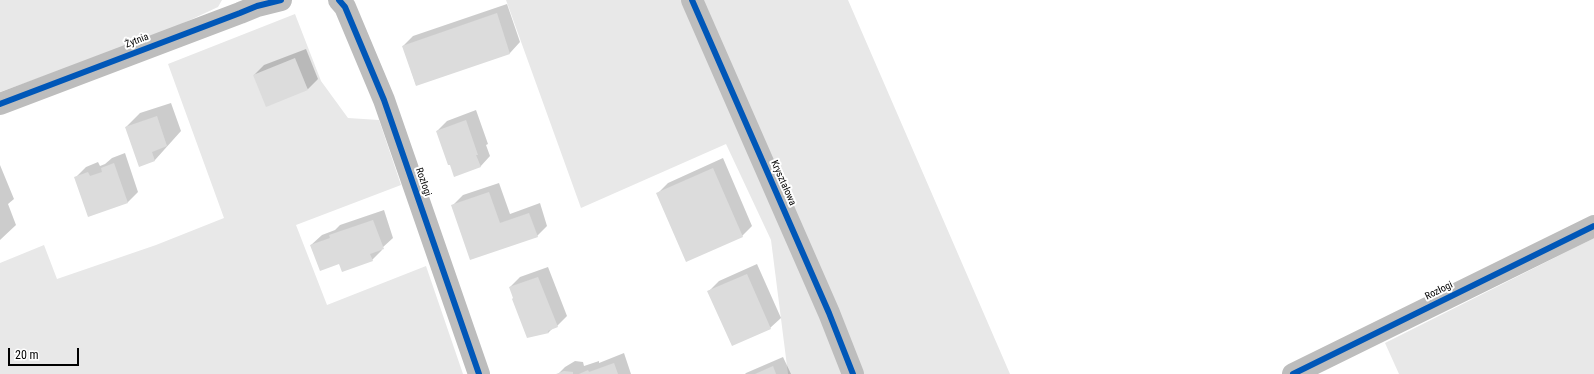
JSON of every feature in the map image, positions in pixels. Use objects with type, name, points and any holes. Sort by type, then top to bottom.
[{"type":"street","name":"Żytnia","points":[[0,104],[240,7],[257,6],[281,0]]},
{"type":"street","name":"Rozłogi","points":[[339,0],[348,14],[384,100],[479,374]]},
{"type":"street","name":"Kryształowa","points":[[692,0],[829,314],[853,374]]},
{"type":"street","name":"Rozłogi","points":[[1293,374],[1594,226]]},
{"type":"shaded area","points":[[0,0],[222,0],[218,7],[158,35],[0,92]]},
{"type":"shaded area","points":[[506,0],[848,0],[1010,374],[788,374],[771,240],[726,144],[581,208]]},
{"type":"shaded area","points":[[295,14],[321,81],[348,118],[379,120],[401,185],[296,225],[327,305],[426,266],[463,374],[0,374],[0,263],[44,245],[57,279],[156,245],[224,218],[168,64]]},
{"type":"shaded area","points":[[1594,238],[1594,374],[1399,374],[1385,343]]},
{"type":"building","points":[[497,13],[510,54],[416,86],[402,46]]},
{"type":"building","points":[[295,58],[308,90],[266,107],[253,75]]},
{"type":"building","points":[[157,116],[167,146],[152,152],[155,161],[139,167],[125,127]]},
{"type":"building","points":[[466,120],[481,167],[454,177],[450,165],[448,165],[436,131]]},
{"type":"building","points":[[114,163],[128,203],[88,217],[74,177],[88,172],[90,176],[102,172],[101,168]]},
{"type":"building","points":[[713,168],[743,237],[686,262],[656,193]]},
{"type":"building","points":[[489,192],[500,223],[529,213],[538,237],[470,260],[451,205]]},
{"type":"building","points":[[373,220],[384,249],[370,254],[373,261],[342,272],[339,264],[320,271],[310,245],[330,238],[329,235]]},
{"type":"building","points":[[747,274],[771,329],[732,346],[707,291]]},
{"type":"building","points":[[538,277],[558,327],[548,331],[549,333],[527,338],[509,287]]},
{"type":"building","points":[[614,363],[618,374],[579,374],[588,370],[589,372]]},
{"type":"building","points":[[773,366],[776,374],[755,374]]},
{"type":"building","points":[[564,371],[573,372],[573,374],[556,374]]},
{"type":"cycle path","points":[[0,104],[257,6],[281,0]]},
{"type":"cycle path","points":[[339,0],[345,7],[384,100],[479,374]]},
{"type":"cycle path","points":[[692,0],[829,313],[853,374]]},
{"type":"cycle path","points":[[1293,374],[1594,226]]}]
